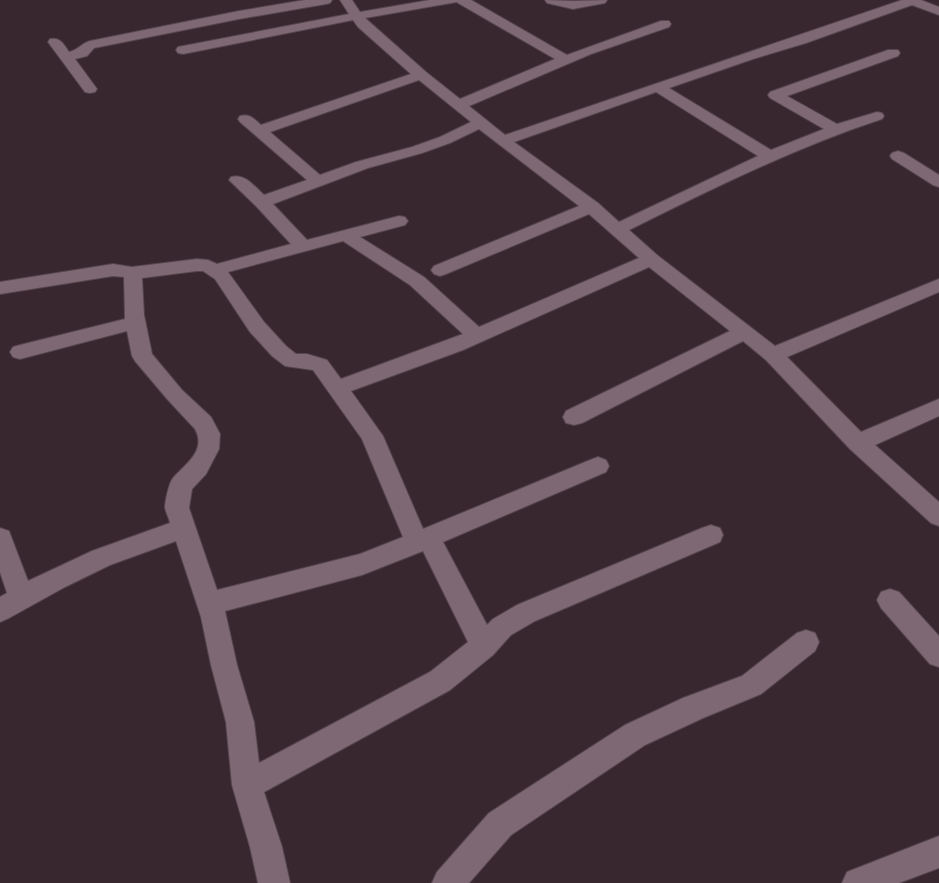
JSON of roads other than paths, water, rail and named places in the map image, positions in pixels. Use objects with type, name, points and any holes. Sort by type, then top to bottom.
[{"type":"street","points":[[66,57],[82,53],[90,45],[239,15],[326,0]]},
{"type":"street","points":[[346,0],[362,24],[421,75],[503,141],[592,207],[651,259],[773,355],[858,443],[939,516]]},
{"type":"street","points":[[183,50],[357,16],[452,0]]},
{"type":"street","points":[[462,0],[566,60]]},
{"type":"street","points":[[551,0],[573,5],[601,0]]},
{"type":"street","points":[[503,141],[748,56],[802,40],[912,0],[939,11]]},
{"type":"street","points":[[459,105],[625,36],[665,24]]},
{"type":"street","points":[[55,42],[90,89]]},
{"type":"street","points":[[834,129],[775,95],[893,53]]},
{"type":"street","points":[[259,131],[421,75]]},
{"type":"street","points":[[658,88],[769,156]]},
{"type":"street","points":[[618,229],[769,156],[834,129],[878,116]]},
{"type":"street","points":[[245,119],[318,181]]},
{"type":"street","points":[[262,202],[362,165],[424,148],[481,123]]},
{"type":"street","points":[[898,156],[939,182]]},
{"type":"street","points":[[237,180],[262,202],[303,246]]},
{"type":"street","points":[[440,270],[592,207]]},
{"type":"street","points":[[214,270],[399,221]]},
{"type":"street","points":[[345,235],[417,281],[477,336]]},
{"type":"street","points":[[337,388],[477,336],[651,259]]},
{"type":"street","points":[[0,288],[113,270],[132,273],[197,265],[208,266],[221,275],[257,327],[279,352],[292,361],[307,361],[320,365],[372,436],[423,540],[484,646]]},
{"type":"street","points":[[132,273],[135,323],[142,356],[175,396],[203,423],[209,434],[208,449],[198,468],[181,486],[177,508],[214,617],[224,665],[240,722],[247,785],[266,847],[274,883]]},
{"type":"street","points":[[773,355],[939,285]]},
{"type":"street","points":[[20,352],[135,323]]},
{"type":"street","points":[[574,417],[745,332]]},
{"type":"street","points":[[858,443],[939,407]]},
{"type":"street","points":[[210,603],[362,564],[423,540],[598,466]]},
{"type":"street","points":[[0,610],[101,558],[184,528]]},
{"type":"street","points":[[247,785],[440,680],[484,646],[502,627],[526,612],[711,535]]},
{"type":"street","points":[[0,538],[22,598]]},
{"type":"street","points":[[890,600],[939,655]]},
{"type":"street","points":[[448,883],[500,824],[635,735],[693,708],[751,685],[806,642]]},
{"type":"street","points":[[858,883],[939,852]]}]
